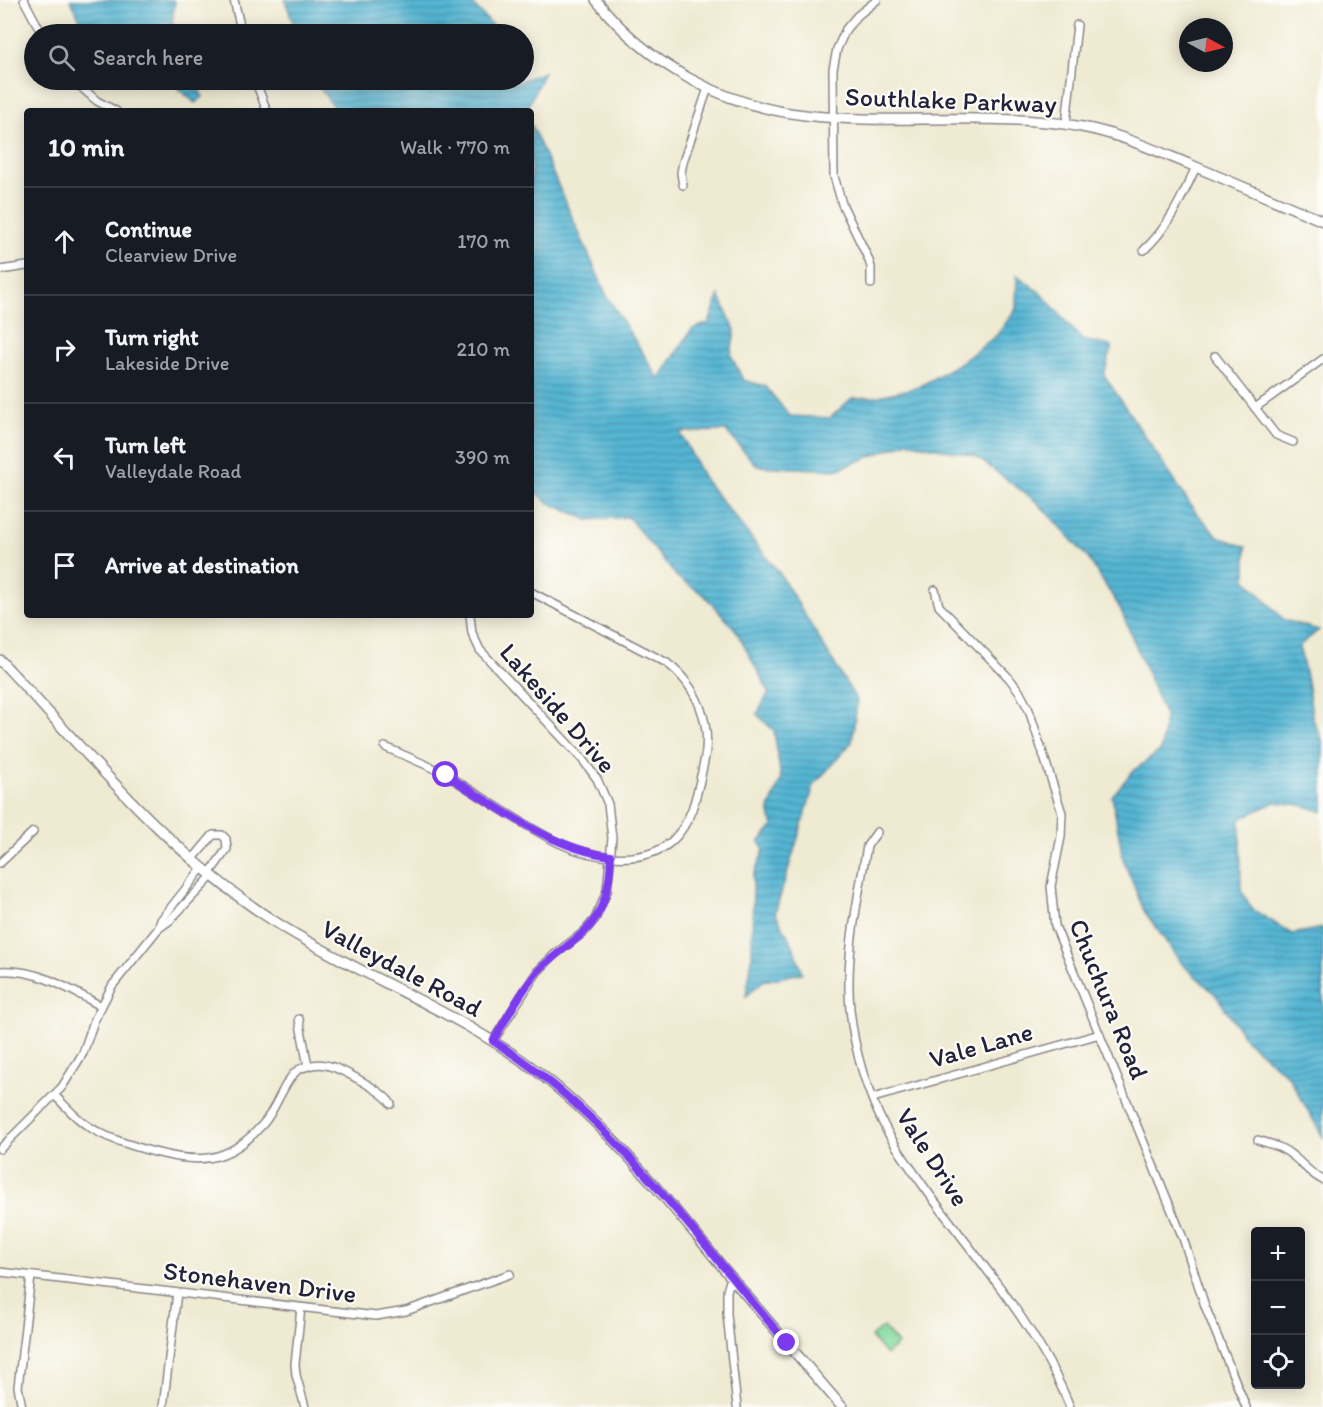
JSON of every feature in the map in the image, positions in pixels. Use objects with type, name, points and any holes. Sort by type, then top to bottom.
[{"type":"main road","name":"Southlake Parkway","points":[[596,0],[622,29],[675,71],[708,88],[758,107],[803,115],[833,117],[1027,120],[1065,124],[1118,136],[1323,221]]},
{"type":"main road","name":"Valleydale Road","points":[[0,660],[152,822],[208,873],[275,922],[313,945],[493,1041],[543,1076],[599,1125],[842,1407]]},
{"type":"street","points":[[24,0],[37,24]]},
{"type":"street","points":[[234,0],[240,24]]},
{"type":"street","points":[[871,284],[871,267],[868,258],[835,184],[832,164],[833,87],[834,58],[839,44],[851,23],[878,0]]},
{"type":"street","points":[[1065,124],[1077,25]]},
{"type":"street","points":[[683,185],[681,173],[683,162],[708,88]]},
{"type":"street","points":[[84,90],[97,101],[110,108]]},
{"type":"street","points":[[259,90],[266,108]]},
{"type":"street","points":[[1144,250],[1155,240],[1176,210],[1196,167]]},
{"type":"street","points":[[0,270],[24,266]]},
{"type":"street","points":[[1215,356],[1276,435],[1293,442]]},
{"type":"street","points":[[1255,408],[1323,359]]},
{"type":"street","name":"Chuchura Road","points":[[935,590],[939,606],[1009,678],[1029,710],[1062,813],[1061,837],[1050,886],[1055,926],[1183,1238],[1205,1306],[1246,1407]]},
{"type":"street","points":[[384,747],[446,775],[560,843],[582,851],[631,857],[656,852],[672,841],[682,829],[690,813],[705,760],[707,739],[703,712],[686,680],[667,663],[557,603],[534,593]]},
{"type":"street","name":"Lakeside Drive","points":[[470,618],[476,644],[487,659],[563,738],[597,779],[608,804],[611,829],[607,891],[595,919],[584,932],[554,955],[537,972],[493,1041]]},
{"type":"street","points":[[0,863],[33,832]]},
{"type":"street","name":"Vale Drive","points":[[877,832],[867,846],[853,940],[849,994],[854,1036],[861,1064],[887,1132],[1036,1338],[1070,1407]]},
{"type":"street","points":[[0,1149],[66,1080],[82,1053],[101,1006],[112,986],[158,929],[169,921],[227,849],[226,839],[222,835],[213,836],[192,860]]},
{"type":"street","points":[[158,929],[161,920],[208,873]]},
{"type":"street","points":[[0,971],[37,975],[101,1006]]},
{"type":"street","points":[[298,1019],[308,1066]]},
{"type":"street","name":"Vale Lane","points":[[873,1098],[1100,1034]]},
{"type":"street","points":[[54,1095],[82,1122],[109,1137],[174,1157],[201,1159],[230,1151],[246,1141],[265,1122],[296,1072],[308,1066],[320,1064],[330,1066],[382,1094],[391,1104]]},
{"type":"street","points":[[1258,1140],[1285,1150],[1293,1155],[1307,1171],[1323,1180]]},
{"type":"street","name":"Stonehaven Drive","points":[[0,1272],[367,1315],[390,1315],[406,1311],[510,1274]]},
{"type":"street","points":[[22,1407],[18,1387],[31,1276]]},
{"type":"street","points":[[731,1277],[726,1302],[737,1407]]},
{"type":"street","points":[[163,1407],[177,1293]]},
{"type":"street","points":[[301,1308],[295,1364],[305,1407]]},
{"type":"green space","points":[[883,1327],[898,1344],[886,1355],[871,1337]]},
{"type":"water","points":[[70,0],[173,0],[175,2],[173,24],[82,23]]},
{"type":"water","points":[[285,0],[473,0],[473,5],[491,24],[293,24]]},
{"type":"water","points":[[544,72],[527,108],[334,108],[322,90],[534,90],[534,76]]},
{"type":"water","points":[[180,90],[199,90],[203,97],[195,103]]},
{"type":"water","points":[[534,131],[607,296],[659,379],[692,329],[709,323],[719,295],[735,330],[731,355],[743,380],[765,386],[790,416],[830,418],[852,398],[875,397],[919,387],[963,361],[997,335],[1016,309],[1017,275],[1042,294],[1082,340],[1112,346],[1104,375],[1194,510],[1218,536],[1246,547],[1246,579],[1284,620],[1319,630],[1299,646],[1313,719],[1323,742],[1323,812],[1302,805],[1275,802],[1240,819],[1241,890],[1252,909],[1292,934],[1323,928],[1323,1137],[1288,1076],[1246,1040],[1216,995],[1183,965],[1144,911],[1123,859],[1112,796],[1133,771],[1161,750],[1165,716],[1120,608],[1088,558],[1038,503],[975,456],[908,442],[836,470],[757,466],[726,431],[680,432],[705,480],[780,574],[857,701],[852,742],[814,785],[775,913],[793,945],[802,973],[763,981],[746,996],[752,958],[753,877],[764,850],[759,842],[773,827],[769,809],[781,779],[774,731],[757,714],[769,692],[735,629],[704,595],[677,577],[628,517],[588,520],[547,502],[534,490]]},
{"type":"route","points":[[446,775],[560,843],[582,851],[611,856],[607,891],[595,919],[584,932],[554,955],[537,972],[493,1041],[536,1070],[599,1125],[666,1199],[787,1343]]}]
